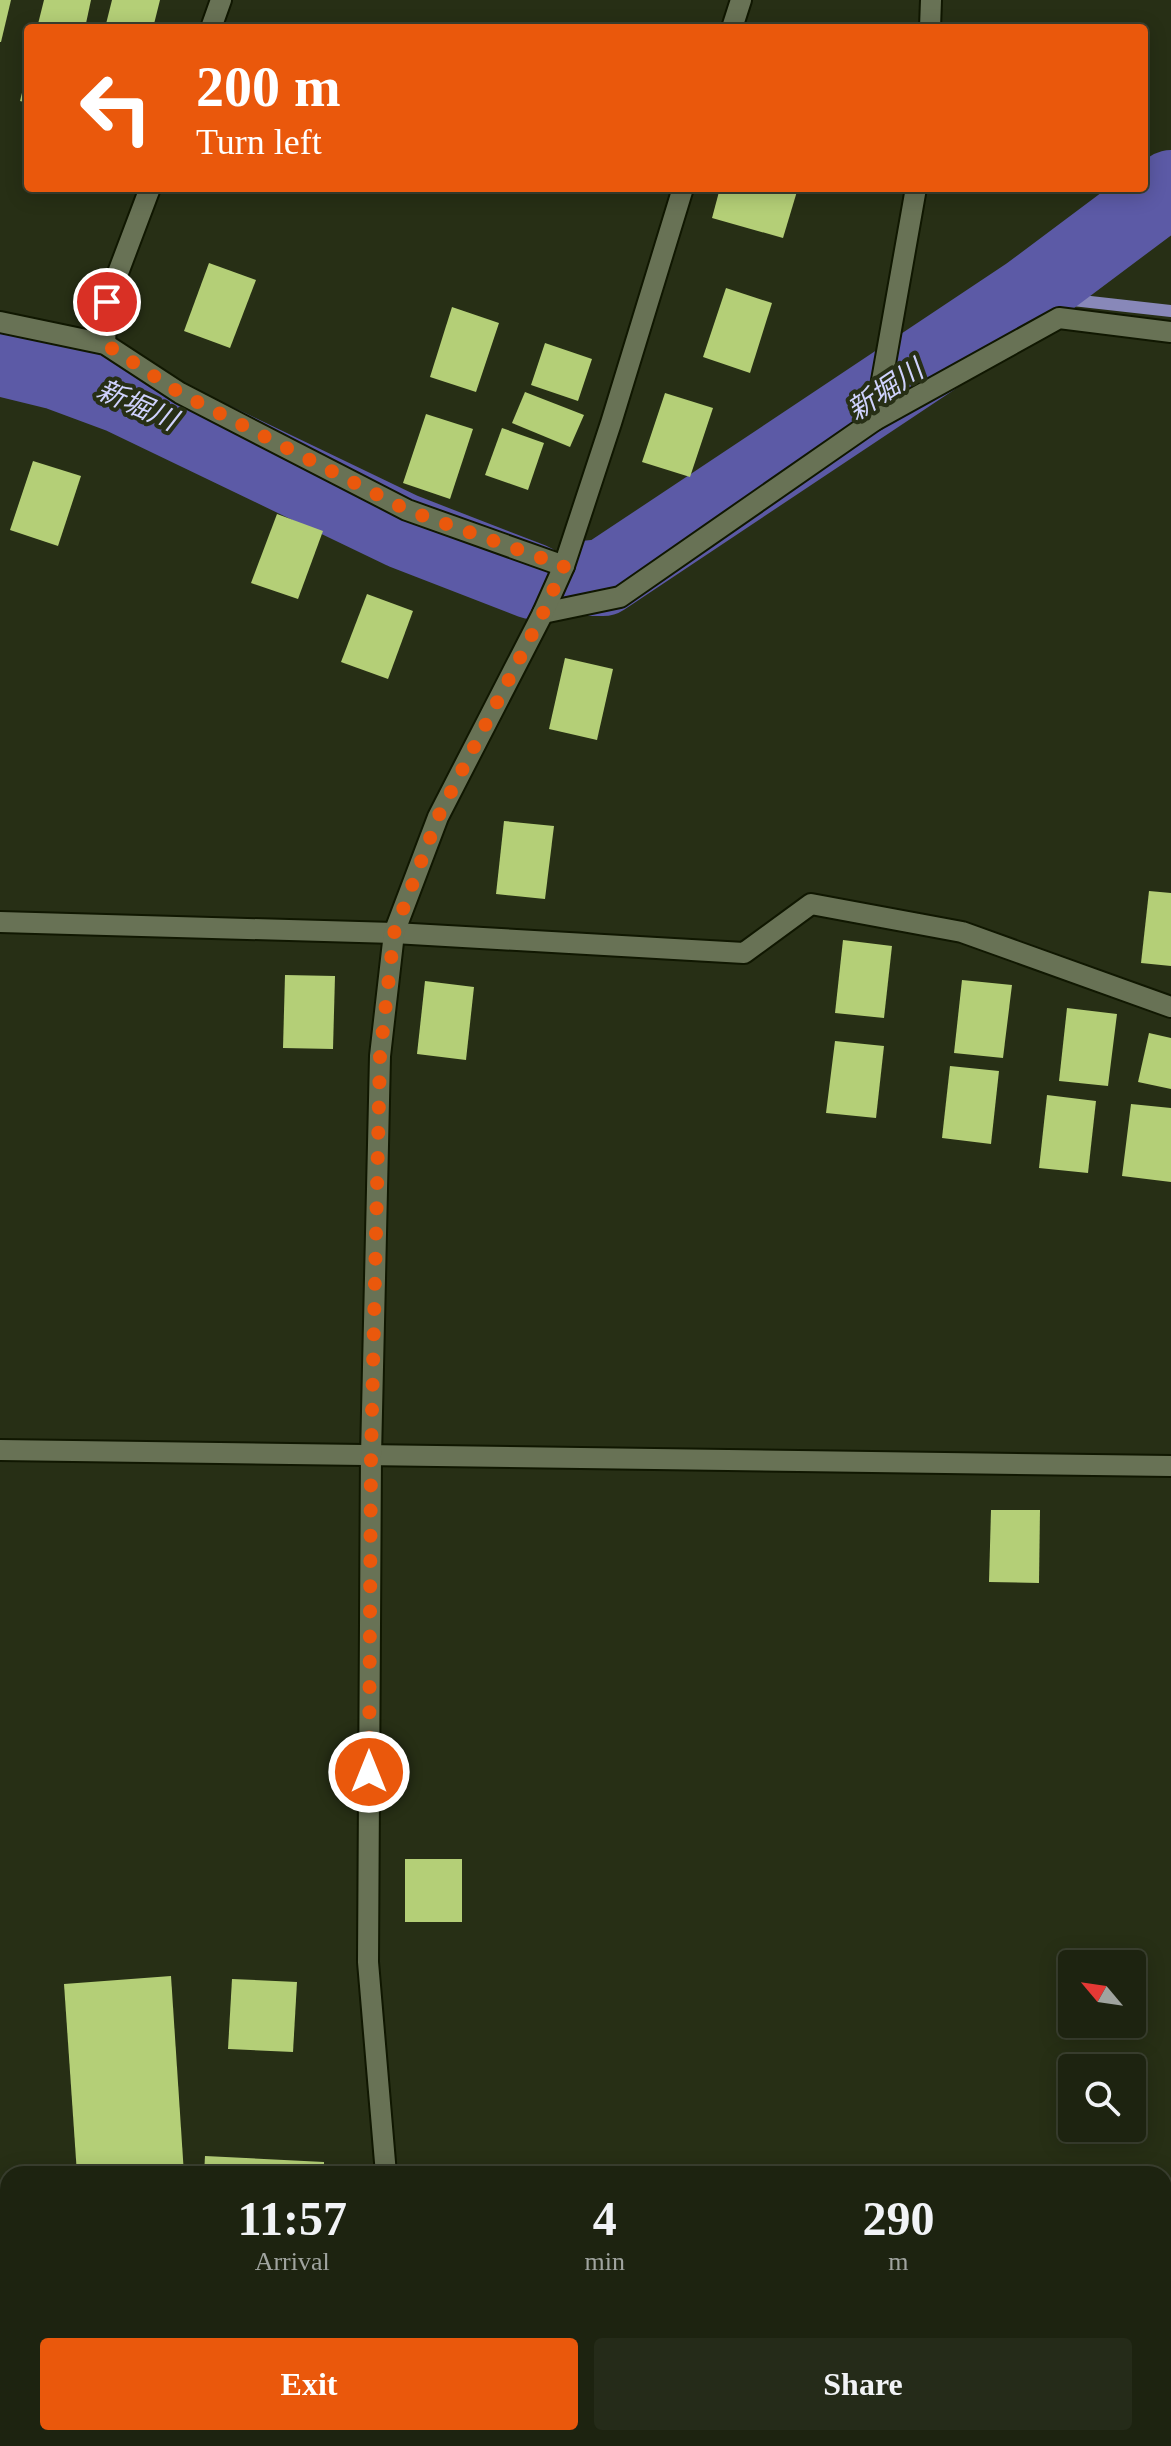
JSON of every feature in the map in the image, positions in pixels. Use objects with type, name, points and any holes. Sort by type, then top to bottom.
[{"type":"street","points":[[212,24],[221,0]]},
{"type":"street","points":[[733,24],[741,0]]},
{"type":"street","points":[[930,24],[931,0]]},
{"type":"street","points":[[105,344],[107,302],[148,192]]},
{"type":"street","points":[[385,2166],[368,1962],[371,1456],[380,1056],[394,933],[438,817],[564,566],[682,192]]},
{"type":"street","points":[[875,418],[915,192]]},
{"type":"street","points":[[543,613],[620,597],[875,418],[1059,318],[1171,332]]},
{"type":"street","points":[[0,322],[105,344],[180,393],[407,510],[564,566]]},
{"type":"street","points":[[0,922],[394,933],[744,953],[811,904],[962,932],[1171,1007]]},
{"type":"street","points":[[0,1450],[1171,1466]]},
{"type":"building","points":[[0,0],[11,0],[1,42],[0,42]]},
{"type":"building","points":[[44,0],[91,0],[86,24],[38,24]]},
{"type":"building","points":[[112,0],[160,0],[154,24],[106,24]]},
{"type":"building","points":[[719,192],[797,192],[783,238],[712,218]]},
{"type":"building","points":[[209,263],[256,280],[230,348],[184,331]]},
{"type":"building","points":[[726,288],[772,303],[750,373],[703,357]]},
{"type":"building","points":[[452,307],[499,323],[476,392],[430,377]]},
{"type":"building","points":[[545,343],[592,359],[578,401],[531,385]]},
{"type":"building","points":[[525,392],[584,415],[570,447],[512,423]]},
{"type":"building","points":[[665,393],[713,408],[690,477],[642,462]]},
{"type":"building","points":[[426,414],[473,429],[450,499],[403,483]]},
{"type":"building","points":[[502,428],[544,443],[528,490],[485,475]]},
{"type":"building","points":[[33,461],[81,476],[58,546],[10,530]]},
{"type":"building","points":[[277,514],[323,531],[298,599],[251,583]]},
{"type":"building","points":[[367,594],[413,611],[388,679],[341,662]]},
{"type":"building","points":[[565,658],[613,669],[597,740],[549,729]]},
{"type":"building","points":[[504,821],[554,826],[545,899],[496,894]]},
{"type":"building","points":[[1149,891],[1171,893],[1171,966],[1141,963]]},
{"type":"building","points":[[843,940],[892,946],[884,1018],[835,1013]]},
{"type":"building","points":[[285,975],[335,976],[333,1049],[283,1048]]},
{"type":"building","points":[[962,980],[1012,985],[1003,1058],[954,1053]]},
{"type":"building","points":[[425,981],[474,987],[466,1060],[417,1054]]},
{"type":"building","points":[[1067,1008],[1117,1014],[1108,1086],[1059,1081]]},
{"type":"building","points":[[1149,1033],[1171,1038],[1171,1089],[1138,1082]]},
{"type":"building","points":[[835,1041],[884,1046],[876,1118],[826,1113]]},
{"type":"building","points":[[950,1066],[999,1071],[991,1144],[942,1138]]},
{"type":"building","points":[[1047,1095],[1096,1101],[1088,1173],[1039,1168]]},
{"type":"building","points":[[1131,1104],[1171,1108],[1171,1182],[1122,1176]]},
{"type":"building","points":[[991,1510],[1040,1510],[1039,1583],[989,1582]]},
{"type":"building","points":[[405,1859],[462,1859],[462,1922],[405,1922]]},
{"type":"building","points":[[171,1976],[183,2166],[76,2166],[64,1984]]},
{"type":"building","points":[[232,1979],[297,1982],[293,2052],[228,2049]]},
{"type":"building","points":[[205,2156],[324,2162],[324,2166],[204,2166]]},
{"type":"waterway","name":"新堀川","points":[[591,578],[603,578],[1028,295],[1171,188]]},
{"type":"waterway","points":[[1028,295],[1171,311]]},
{"type":"waterway","name":"新堀川","points":[[0,358],[58,372],[120,395],[403,531],[532,581]]},
{"type":"route","points":[[107,302],[105,344],[180,393],[407,510],[564,566],[438,817],[394,933],[380,1056],[371,1456],[369,1772]]}]
